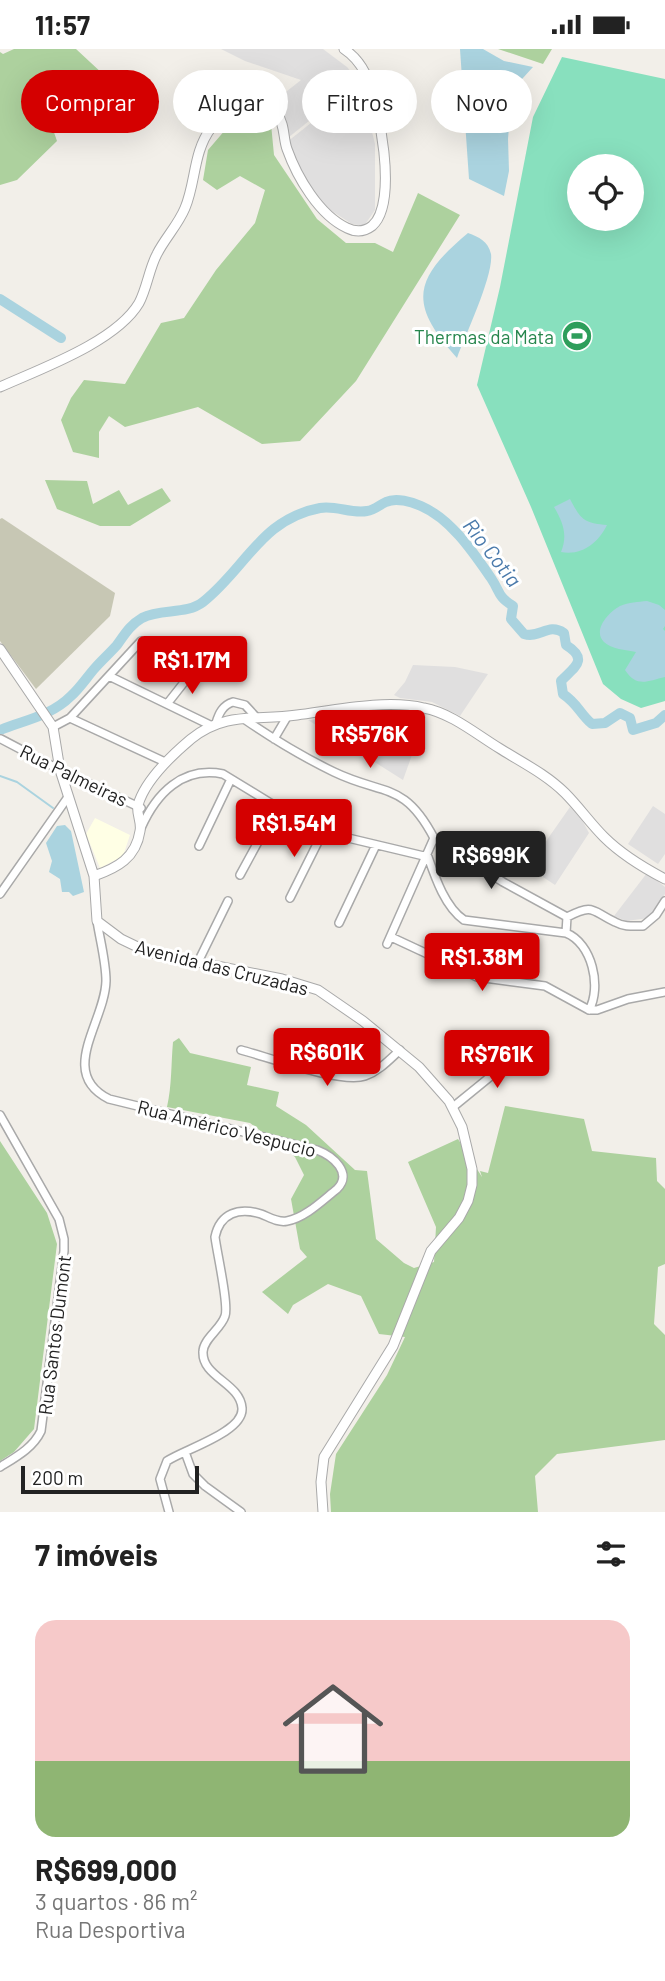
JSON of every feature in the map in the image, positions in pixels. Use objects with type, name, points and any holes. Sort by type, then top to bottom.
[{"type":"street","points":[[0,387],[98,340],[126,320],[139,303],[158,253],[186,206],[204,140],[224,113],[234,106],[249,101],[272,109],[281,120],[290,156],[318,203],[336,221],[352,230],[363,231],[373,225],[381,209],[385,184],[380,124],[365,72],[357,60],[344,49]]},
{"type":"street","points":[[51,723],[70,718],[141,641]]},
{"type":"street","points":[[0,649],[51,723],[60,770],[93,876],[97,921]]},
{"type":"street","points":[[167,704],[193,671]]},
{"type":"street","points":[[109,676],[213,724],[256,717],[287,717],[388,705],[424,707],[438,712],[551,781],[605,838],[639,864],[665,879]]},
{"type":"street","points":[[141,830],[138,807],[164,762],[213,724],[225,706],[233,702],[245,705],[256,717]]},
{"type":"street","points":[[274,740],[287,717]]},
{"type":"street","points":[[70,718],[164,762]]},
{"type":"street","points":[[244,719],[274,740],[332,771],[399,795],[413,805],[434,838],[502,882],[567,917]]},
{"type":"street","name":"Rua Palmeiras","points":[[1,739],[149,811]]},
{"type":"street","points":[[93,876],[125,861],[149,811],[164,791],[183,777],[214,772],[232,779],[323,832],[428,857]]},
{"type":"street","points":[[200,846],[232,779]]},
{"type":"street","points":[[0,894],[3,883],[68,797]]},
{"type":"street","points":[[240,875],[276,807]]},
{"type":"street","points":[[290,898],[323,832]]},
{"type":"street","points":[[434,838],[428,857],[389,940],[477,977],[545,986],[589,1010],[665,992]]},
{"type":"street","points":[[340,923],[376,845]]},
{"type":"street","points":[[428,857],[433,874],[455,912],[464,920],[576,936],[588,955],[596,988],[595,999],[589,1010]]},
{"type":"street","points":[[198,962],[228,901]]},
{"type":"street","points":[[567,917],[595,909],[620,924],[643,926],[656,915],[665,901]]},
{"type":"street","points":[[566,933],[567,917]]},
{"type":"street","name":"Avenida das Cruzadas","points":[[97,921],[136,948],[282,978],[318,990],[400,1050],[436,1085],[453,1107],[469,1148],[472,1185],[468,1201],[459,1218],[431,1251],[393,1346],[324,1457],[321,1482],[323,1512]]},
{"type":"street","name":"Rua Américo Vespucio","points":[[97,921],[106,980],[104,999],[85,1056],[86,1079],[92,1087],[109,1098],[317,1150],[332,1158],[344,1176],[337,1189],[310,1209],[285,1222],[258,1213],[241,1211],[220,1221],[215,1237],[227,1308],[223,1321],[205,1344],[203,1356],[210,1369],[237,1394],[242,1411],[241,1417],[229,1429],[185,1453]]},
{"type":"street","points":[[241,1050],[352,1078],[377,1071],[400,1050]]},
{"type":"street","points":[[453,1107],[523,1050]]},
{"type":"street","name":"Rua Santos Dumont","points":[[0,1115],[59,1219],[64,1239],[41,1431],[30,1446],[0,1467]]},
{"type":"street","points":[[169,1512],[161,1473],[167,1461],[185,1453],[193,1474],[241,1512]]},
{"type":"shaded area","points":[[221,49],[323,49],[350,70],[302,70],[302,127],[289,137],[288,90],[301,80],[288,76],[288,70],[272,70]]},
{"type":"shaded area","points":[[302,130],[302,133],[372,133],[375,144],[375,210],[364,226],[352,224],[327,208],[311,190],[287,142]]},
{"type":"shaded area","points":[[2,518],[115,593],[110,616],[36,689],[0,641]]},
{"type":"shaded area","points":[[413,665],[455,667],[488,674],[460,716],[432,702],[394,695],[405,682]]},
{"type":"shaded area","points":[[404,711],[427,713],[403,780],[308,720]]},
{"type":"shaded area","points":[[653,806],[665,814],[665,854],[658,864],[628,844]]},
{"type":"shaded area","points":[[570,807],[589,833],[555,885],[528,867]]},
{"type":"shaded area","points":[[95,818],[130,835],[123,856],[100,868],[86,834]]},
{"type":"shaded area","points":[[647,873],[665,887],[665,894],[649,918],[626,921],[614,916]]},
{"type":"green space","points":[[14,49],[76,49],[99,70],[21,70],[21,133],[54,133],[57,141],[17,180],[0,185],[0,52],[3,54]]},
{"type":"green space","points":[[498,49],[552,49],[543,64]]},
{"type":"green space","name":"Thermas da Mata","points":[[562,57],[665,79],[665,701],[641,708],[621,699],[603,684],[531,507],[477,385],[500,287],[532,122]]},
{"type":"green space","points":[[223,133],[272,133],[274,155],[317,219],[346,243],[375,243],[393,252],[418,193],[460,215],[356,381],[300,441],[262,444],[198,407],[125,427],[109,416],[99,432],[99,458],[73,452],[61,420],[71,398],[84,380],[125,384],[161,323],[184,318],[216,270],[255,223],[265,190],[240,176],[217,190],[203,180],[208,150]]},
{"type":"green space","points":[[45,480],[87,481],[93,504],[119,490],[128,505],[162,488],[171,501],[130,526],[100,526],[57,509]]},
{"type":"green space","points":[[179,1038],[190,1053],[251,1067],[247,1085],[279,1092],[276,1106],[306,1125],[355,1170],[367,1171],[376,1239],[414,1268],[434,1262],[436,1227],[408,1162],[458,1139],[482,1177],[480,1171],[488,1173],[505,1106],[584,1119],[592,1151],[656,1158],[657,1181],[665,1189],[665,1264],[658,1267],[654,1324],[665,1335],[665,1440],[557,1454],[535,1476],[538,1512],[331,1512],[330,1494],[336,1454],[387,1375],[405,1337],[379,1334],[361,1296],[328,1284],[293,1305],[288,1314],[262,1292],[307,1257],[300,1249],[291,1199],[304,1175],[295,1157],[250,1123],[167,1107],[173,1042]]},
{"type":"green space","points":[[0,1141],[47,1213],[57,1244],[34,1429],[14,1452],[0,1461]]},
{"type":"water","points":[[460,49],[483,49],[504,61],[533,67],[530,70],[461,70]]},
{"type":"water","points":[[466,133],[508,133],[509,171],[504,196],[469,179]]},
{"type":"water","points":[[468,233],[488,246],[491,264],[484,290],[457,358],[430,322],[424,307],[424,293],[427,279],[436,264]]},
{"type":"water","points":[[570,499],[584,519],[607,525],[594,543],[569,553],[561,552],[564,529],[554,507]]},
{"type":"water","points":[[647,601],[665,610],[665,677],[643,682],[629,676],[625,670],[636,652],[607,644],[600,632],[603,622],[620,606]]},
{"type":"water","points":[[65,825],[71,831],[84,892],[73,896],[69,892],[62,892],[60,879],[49,872],[52,861],[46,843],[57,826]]},
{"type":"waterway","points":[[0,299],[61,338]]},
{"type":"waterway","name":"Rio Cotia","points":[[0,730],[46,713],[63,703],[142,618],[189,609],[203,602],[268,534],[283,523],[320,508],[367,511],[394,500],[421,506],[452,528],[477,558],[502,597],[513,606],[511,619],[524,634],[553,629],[564,633],[566,645],[573,650],[578,660],[561,681],[563,694],[592,724],[605,723],[620,713],[630,718],[633,730],[656,723],[665,715]]},
{"type":"waterway","points":[[0,776],[17,782],[53,808]]},
{"type":"place","name":"Thermas da Mata","points":[[577,336]]}]
